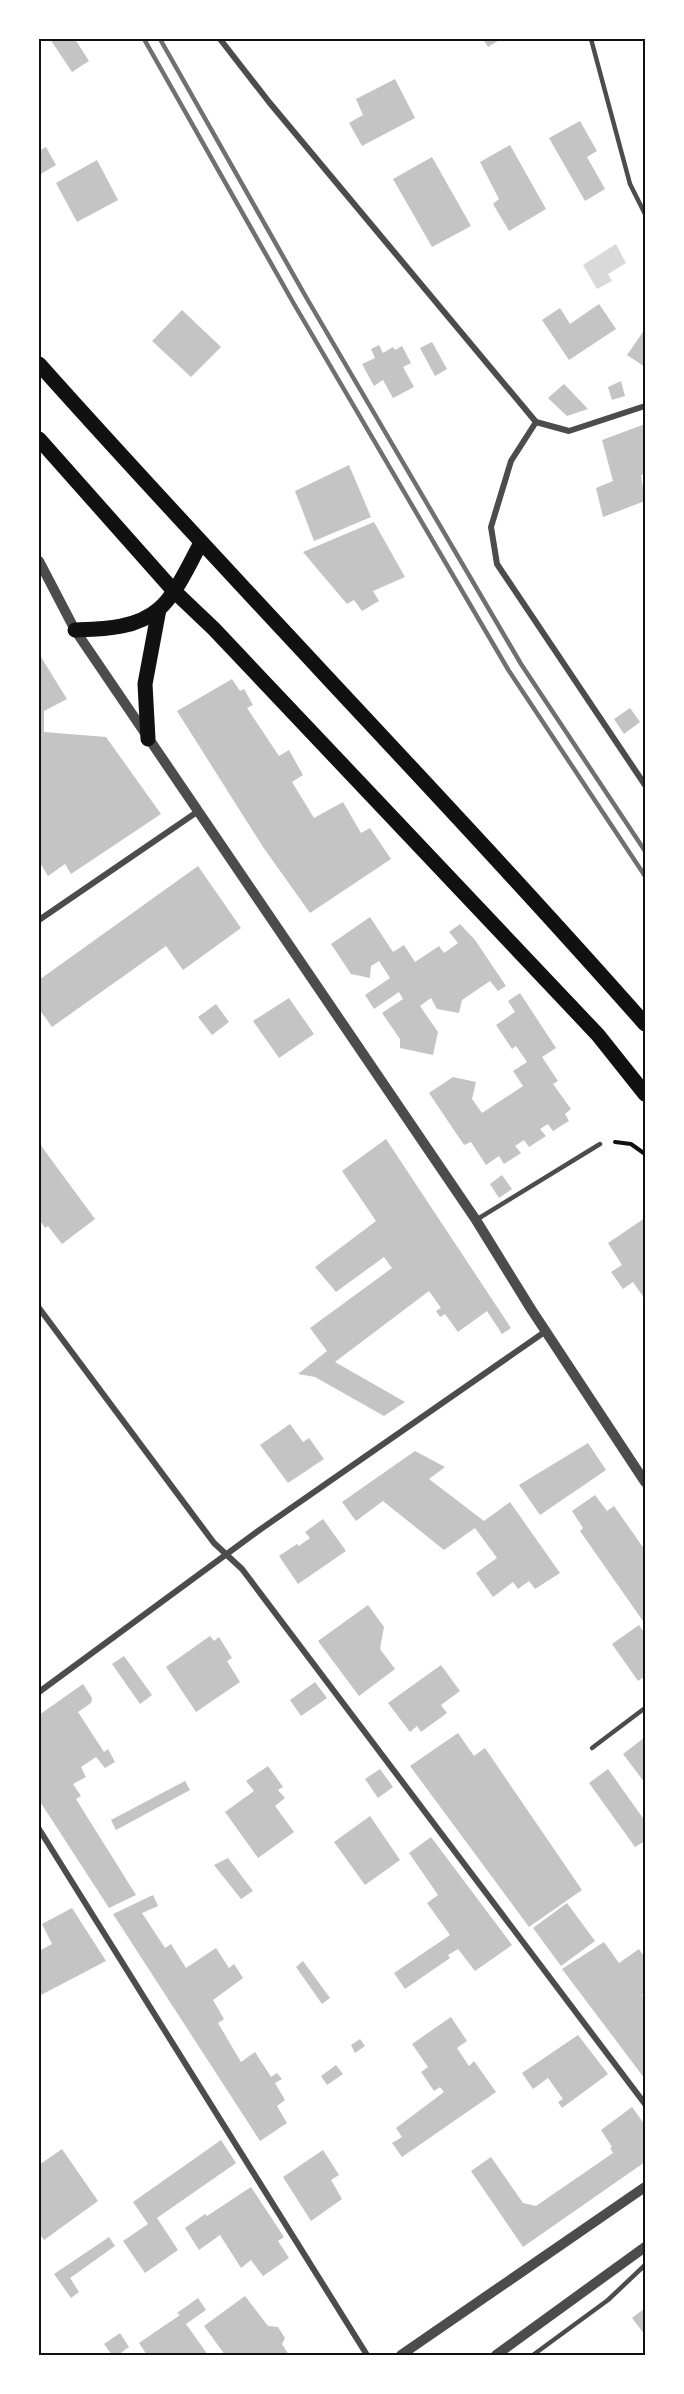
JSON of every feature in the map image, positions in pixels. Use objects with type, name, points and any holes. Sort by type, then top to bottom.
[{"type":"main road","points":[[39,364],[201,543],[526,889],[645,1024]]},
{"type":"main road","points":[[39,439],[173,590],[222,637],[598,1035],[645,1094]]},
{"type":"main road","points":[[75,630],[108,629],[136,622],[159,609],[201,543]]},
{"type":"main road","points":[[148,739],[145,684],[159,609]]},
{"type":"street","points":[[220,39],[269,102],[536,422],[568,431],[645,406]]},
{"type":"street","points":[[536,422],[511,461],[492,527],[497,564],[645,785]]},
{"type":"street","points":[[39,561],[75,630],[476,1220],[645,1482]]},
{"type":"street","points":[[39,920],[197,812]]},
{"type":"street","points":[[39,1308],[214,1544],[249,1579],[645,2104]]},
{"type":"street","points":[[39,1692],[226,1554],[546,1331]]},
{"type":"street","points":[[39,1829],[367,2355]]},
{"type":"street","points":[[401,2355],[645,2187]]},
{"type":"street","points":[[496,2355],[645,2247]]},
{"type":"lane","points":[[591,39],[630,184],[645,214]]},
{"type":"lane","points":[[476,1220],[600,1144]]},
{"type":"lane","points":[[592,1749],[645,1707]]},
{"type":"lane","points":[[533,2355],[608,2300],[645,2265]]},
{"type":"path","points":[[600,1144],[617,1142],[631,1144],[645,1154]]},
{"type":"shaded area","points":[[616,244],[626,263],[608,274],[612,281],[597,289],[583,265]]},
{"type":"building","points":[[50,39],[75,39],[89,61],[72,72]]},
{"type":"building","points":[[483,39],[501,39],[488,47]]},
{"type":"building","points":[[395,79],[415,118],[362,146],[349,123],[363,115],[356,99]]},
{"type":"building","points":[[580,121],[597,151],[587,157],[605,189],[585,201],[549,138]]},
{"type":"building","points":[[510,145],[546,209],[509,231],[493,204],[499,199],[480,162]]},
{"type":"building","points":[[46,147],[56,165],[39,175],[39,151]]},
{"type":"building","points":[[432,157],[471,226],[432,247],[393,179]]},
{"type":"building","points":[[97,160],[118,200],[77,222],[56,183]]},
{"type":"building","points":[[599,304],[616,329],[569,360],[542,320],[560,308],[570,324]]},
{"type":"building","points":[[182,310],[221,347],[191,377],[152,341]]},
{"type":"building","points":[[645,329],[645,367],[627,355]]},
{"type":"building","points":[[432,342],[447,369],[435,376],[420,348]]},
{"type":"building","points":[[379,345],[383,353],[393,347],[395,350],[402,346],[411,363],[403,367],[414,387],[393,398],[383,380],[374,386],[362,364],[375,358],[371,349]]},
{"type":"building","points":[[621,381],[625,396],[612,400],[608,387]]},
{"type":"building","points":[[564,384],[588,409],[567,416],[548,398]]},
{"type":"building","points":[[645,424],[645,474],[641,475],[645,501],[603,517],[596,488],[613,481],[602,440]]},
{"type":"building","points":[[349,465],[371,517],[314,541],[295,491]]},
{"type":"building","points":[[374,522],[405,577],[373,591],[379,601],[362,611],[354,600],[347,604],[303,552]]},
{"type":"building","points":[[39,654],[67,699],[44,711],[44,732],[106,737],[161,814],[71,874],[65,864],[48,876],[39,861]]},
{"type":"building","points":[[232,679],[240,691],[244,689],[253,705],[247,708],[279,756],[289,750],[303,775],[292,782],[314,818],[343,802],[361,833],[370,828],[391,859],[310,913],[263,847],[177,711]]},
{"type":"building","points":[[630,708],[640,722],[624,734],[614,719]]},
{"type":"building","points":[[198,866],[241,928],[183,970],[166,946],[52,1027],[39,1009],[39,980]]},
{"type":"building","points":[[370,917],[393,952],[404,945],[415,962],[439,946],[444,953],[458,943],[449,932],[460,924],[475,940],[506,986],[498,991],[490,981],[462,1000],[459,1013],[437,1009],[431,998],[420,1006],[438,1032],[433,1055],[400,1048],[400,1039],[382,1013],[403,999],[399,992],[374,1009],[365,995],[390,978],[379,961],[371,966],[370,978],[351,974],[331,944]]},
{"type":"building","points":[[520,993],[556,1048],[542,1057],[558,1081],[553,1084],[571,1109],[565,1114],[569,1121],[553,1131],[548,1124],[540,1129],[546,1136],[529,1147],[524,1140],[515,1146],[521,1153],[504,1164],[499,1156],[486,1165],[471,1142],[464,1145],[429,1093],[453,1077],[476,1082],[472,1099],[482,1113],[523,1086],[513,1071],[527,1062],[516,1046],[512,1049],[496,1025],[515,1012],[508,1001]]},
{"type":"building","points":[[289,998],[314,1034],[279,1058],[253,1021]]},
{"type":"building","points":[[216,1004],[229,1022],[212,1035],[198,1017]]},
{"type":"building","points":[[386,1139],[511,1328],[502,1334],[487,1311],[458,1332],[445,1314],[440,1317],[436,1311],[441,1308],[429,1291],[335,1362],[405,1402],[384,1416],[315,1377],[298,1374],[327,1351],[310,1328],[392,1268],[384,1257],[336,1292],[315,1267],[376,1221],[342,1171]]},
{"type":"building","points":[[39,1143],[95,1219],[62,1244],[48,1226],[45,1228],[39,1219]]},
{"type":"building","points":[[502,1175],[512,1189],[499,1198],[490,1184]]},
{"type":"building","points":[[645,1218],[645,1299],[633,1282],[623,1289],[611,1272],[622,1265],[608,1243]]},
{"type":"building","points":[[290,1424],[303,1442],[309,1438],[324,1459],[288,1483],[260,1445]]},
{"type":"building","points":[[588,1443],[606,1470],[540,1515],[519,1485]]},
{"type":"building","points":[[415,1451],[445,1467],[429,1479],[484,1521],[510,1502],[560,1573],[535,1589],[529,1581],[518,1589],[513,1582],[493,1597],[476,1573],[497,1558],[475,1528],[444,1550],[383,1501],[356,1521],[342,1502]]},
{"type":"building","points":[[595,1495],[607,1511],[614,1506],[645,1550],[645,1624],[580,1531],[583,1528],[572,1511]]},
{"type":"building","points":[[323,1519],[346,1551],[298,1584],[279,1556],[310,1538],[305,1532]]},
{"type":"building","points":[[368,1605],[384,1627],[380,1649],[395,1669],[359,1696],[318,1641]]},
{"type":"building","points":[[639,1625],[645,1634],[645,1676],[638,1681],[612,1644]]},
{"type":"building","points":[[210,1636],[214,1641],[219,1637],[232,1658],[227,1661],[240,1682],[196,1712],[166,1667]]},
{"type":"building","points":[[124,1656],[152,1695],[140,1704],[112,1664]]},
{"type":"building","points":[[441,1665],[460,1691],[441,1705],[447,1713],[421,1732],[417,1726],[410,1732],[388,1703]]},
{"type":"building","points":[[315,1682],[327,1698],[301,1716],[290,1700]]},
{"type":"building","points":[[83,1684],[92,1698],[91,1703],[78,1712],[104,1752],[108,1749],[115,1762],[105,1768],[96,1757],[81,1767],[86,1777],[73,1784],[81,1796],[76,1799],[136,1895],[109,1908],[39,1800],[39,1715]]},
{"type":"building","points":[[458,1733],[474,1756],[485,1748],[582,1890],[529,1927],[410,1766]]},
{"type":"building","points":[[645,1737],[645,1783],[623,1754]]},
{"type":"building","points":[[268,1766],[283,1787],[278,1790],[285,1798],[275,1806],[294,1832],[258,1858],[225,1812],[254,1791],[246,1781]]},
{"type":"building","points":[[380,1769],[393,1787],[378,1798],[365,1779]]},
{"type":"building","points":[[608,1769],[645,1821],[645,1841],[635,1847],[589,1783]]},
{"type":"building","points":[[185,1781],[190,1790],[116,1830],[111,1820]]},
{"type":"building","points":[[370,1816],[400,1860],[365,1885],[334,1842]]},
{"type":"building","points":[[431,1837],[512,1945],[475,1971],[458,1949],[448,1955],[450,1958],[405,1989],[394,1973],[450,1935],[427,1903],[438,1895],[409,1853]]},
{"type":"building","points":[[228,1858],[253,1891],[241,1899],[214,1865]]},
{"type":"building","points":[[153,1895],[158,1906],[142,1913],[165,1948],[171,1944],[186,1968],[216,1948],[229,1968],[234,1964],[243,1978],[213,2000],[224,2019],[218,2023],[241,2062],[255,2052],[271,2077],[277,2073],[282,2079],[275,2083],[285,2100],[277,2106],[287,2123],[260,2141],[113,1914]]},
{"type":"building","points":[[567,1903],[595,1941],[561,1966],[533,1928]]},
{"type":"building","points":[[72,1908],[106,1961],[39,1996],[39,1951],[52,1944],[42,1924]]},
{"type":"building","points":[[604,1942],[619,1963],[639,1949],[645,1958],[645,1993],[642,1995],[645,1999],[645,2079],[562,1969]]},
{"type":"building","points":[[303,1961],[330,1998],[322,2004],[296,1967]]},
{"type":"building","points":[[451,2017],[467,2041],[457,2048],[469,2066],[474,2061],[496,2092],[402,2157],[392,2143],[402,2137],[396,2128],[444,2092],[440,2087],[434,2091],[421,2072],[428,2067],[412,2044]]},
{"type":"building","points":[[578,2035],[608,2074],[562,2108],[558,2102],[563,2099],[548,2078],[533,2089],[522,2073]]},
{"type":"building","points":[[360,2039],[365,2046],[355,2053],[351,2045]]},
{"type":"building","points":[[336,2065],[343,2074],[327,2085],[321,2076]]},
{"type":"building","points":[[632,2107],[645,2125],[645,2162],[523,2247],[471,2171],[491,2157],[523,2203],[536,2206],[613,2153],[610,2148],[612,2147],[601,2130]]},
{"type":"building","points":[[221,2140],[236,2163],[157,2218],[178,2250],[145,2273],[123,2241],[148,2224],[133,2202]]},
{"type":"building","points":[[62,2149],[98,2201],[44,2240],[39,2233],[39,2165]]},
{"type":"building","points":[[323,2150],[339,2175],[331,2180],[342,2199],[311,2221],[283,2177]]},
{"type":"building","points":[[251,2187],[284,2237],[278,2241],[289,2258],[263,2276],[251,2260],[241,2268],[220,2235],[199,2250],[185,2228]]},
{"type":"building","points":[[109,2237],[115,2246],[70,2278],[79,2292],[71,2298],[54,2274]]},
{"type":"building","points":[[245,2296],[268,2326],[278,2327],[285,2338],[282,2344],[289,2355],[225,2355],[204,2326]]},
{"type":"building","points":[[198,2298],[206,2310],[186,2324],[208,2355],[147,2355],[139,2343],[180,2315],[177,2313]]},
{"type":"building","points":[[645,2308],[645,2335],[632,2318]]},
{"type":"building","points":[[120,2333],[129,2347],[118,2355],[112,2355],[104,2344]]},
{"type":"railway","points":[[144,39],[294,304],[509,671],[645,876]]},
{"type":"railway","points":[[160,39],[306,297],[521,664],[645,851]]}]
